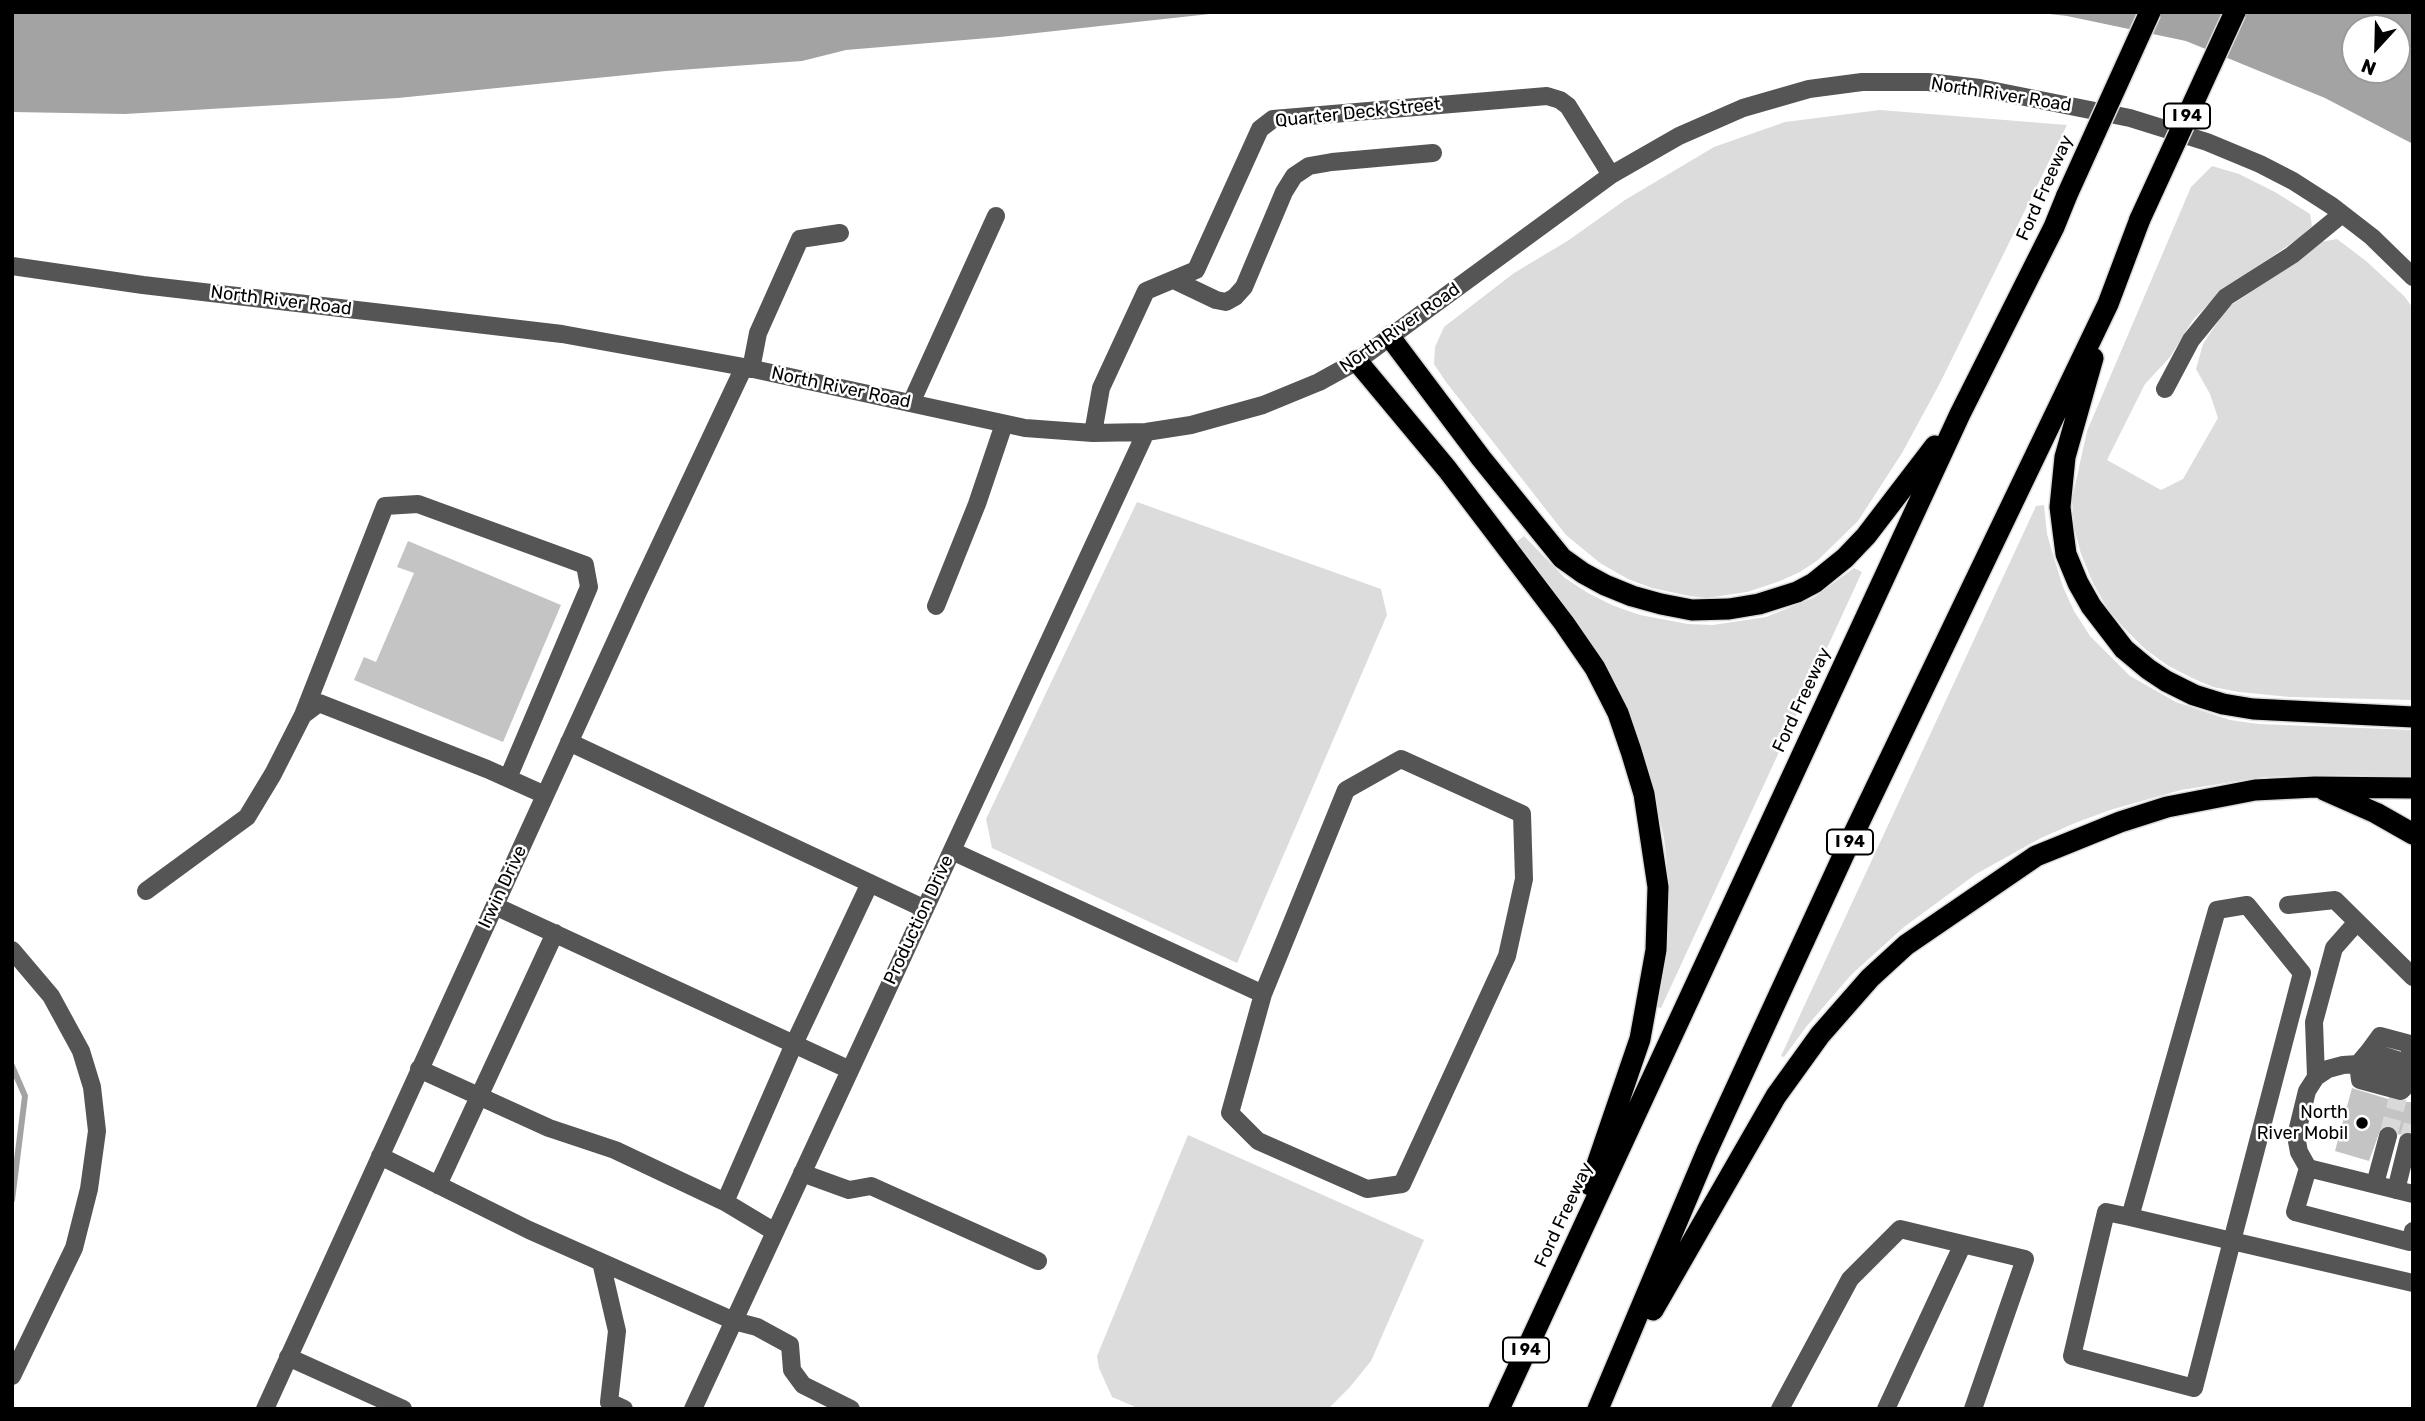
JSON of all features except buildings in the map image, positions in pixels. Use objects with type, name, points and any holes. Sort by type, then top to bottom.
[{"type":"highway","name":"Ford Freeway","points":[[1499,1409],[1960,414],[2054,227],[2150,12]]},
{"type":"highway","name":"I 94","points":[[1598,1409],[1707,1151],[1833,879],[2108,304],[2140,219],[2235,12]]},
{"type":"highway","points":[[2108,304],[2065,457],[2060,507],[2066,554],[2078,583],[2105,626],[2124,649],[2148,669],[2194,695],[2223,704],[2253,709],[2413,717]]},
{"type":"highway","points":[[1390,337],[1481,458],[1562,558],[1583,573],[1632,596],[1692,610],[1729,609],[1759,604],[1797,592],[1814,583],[1846,558],[1866,536],[1960,414]]},
{"type":"highway","points":[[1357,361],[1447,469],[1595,668],[1618,713],[1644,794],[1658,887],[1654,963],[1640,1039],[1553,1292]]},
{"type":"highway","points":[[1608,1387],[1776,1096],[1820,1035],[1870,978],[1906,945],[2036,856],[2075,839],[2167,807],[2255,790],[2315,787],[2413,788]]},
{"type":"highway","points":[[2315,787],[2376,813],[2413,834]]},
{"type":"street","name":"North River Road","points":[[12,266],[143,285],[562,334],[748,368],[1004,424],[1048,431],[1146,432],[1191,425],[1263,405],[1319,382],[1357,361],[1611,175],[1679,136],[1743,108],[1809,89],[1862,82],[1928,82],[1980,88],[2130,118],[2207,142],[2282,175],[2342,214],[2372,237],[2413,277]]},
{"type":"street","name":"Quarter Deck Street","points":[[1093,433],[1101,388],[1146,291],[1196,270],[1260,129],[1273,119],[1547,96],[1568,106],[1611,175]]},
{"type":"street","points":[[1174,280],[1226,302],[1244,287],[1284,192],[1294,176],[1310,166],[1332,162],[1433,153]]},
{"type":"street","points":[[2165,389],[2192,340],[2226,297],[2292,255],[2342,214]]},
{"type":"street","points":[[911,403],[996,216]]},
{"type":"street","name":"Irwin Drive","points":[[265,1409],[569,742],[748,368],[758,333],[800,239],[841,233]]},
{"type":"street","points":[[936,607],[977,504],[1004,424]]},
{"type":"street","name":"Production Drive","points":[[693,1409],[1146,432]]},
{"type":"street","points":[[146,891],[247,817],[303,715],[385,506],[418,504],[585,565],[589,587],[508,778]]},
{"type":"street","points":[[303,715],[319,703],[545,795]]},
{"type":"street","points":[[569,742],[925,909]]},
{"type":"street","points":[[1401,759],[1522,814],[1524,880],[1507,956],[1402,1184],[1367,1189],[1258,1141],[1230,1113],[1263,994],[1346,790],[1401,759]]},
{"type":"street","points":[[952,851],[1263,994]]},
{"type":"street","points":[[725,1202],[794,1044],[870,883]]},
{"type":"street","points":[[2288,905],[2335,900],[2413,977]]},
{"type":"street","points":[[2130,1217],[2217,910],[2247,905],[2302,973],[2232,1241],[2194,1388],[2072,1356],[2106,1212],[2130,1217],[2232,1241],[2413,1283]]},
{"type":"street","points":[[495,906],[850,1070]]},
{"type":"street","points":[[2316,1077],[2314,1022],[2317,1010],[2334,948],[2357,922]]},
{"type":"street","points":[[438,1185],[555,933]]},
{"type":"street","points":[[12,950],[51,996],[81,1051],[92,1087],[97,1131],[89,1189],[74,1248],[12,1376]]},
{"type":"street","points":[[2364,1058],[2407,1083],[2410,1044],[2380,1036],[2364,1058],[2328,1069],[2316,1077],[2307,1091],[2296,1136],[2299,1152],[2308,1168],[2295,1212],[2410,1242],[2413,1231]]},
{"type":"street","points":[[419,1069],[549,1128],[615,1150],[725,1202],[775,1232]]},
{"type":"street","points":[[2375,1184],[2388,1136]]},
{"type":"street","points":[[2308,1168],[2404,1192],[2409,1142]]},
{"type":"street","points":[[380,1156],[601,1262],[734,1321],[757,1327],[790,1345],[792,1370],[803,1385],[850,1409]]},
{"type":"street","points":[[802,1173],[849,1190],[871,1186],[1038,1261]]},
{"type":"street","points":[[1780,1409],[1850,1279],[1900,1229],[2025,1259],[1973,1409]]},
{"type":"street","points":[[1886,1409],[1962,1246]]},
{"type":"street","points":[[601,1262],[617,1331],[609,1402],[624,1409]]},
{"type":"street","points":[[288,1357],[403,1409]]},
{"type":"shaded area","points":[[12,12],[1228,12],[1000,37],[846,50],[802,61],[666,71],[398,98],[125,114],[12,112]]},
{"type":"shaded area","points":[[2032,12],[2413,12],[2413,144],[2325,98],[2186,41],[2067,16]]},
{"type":"shaded area","points":[[1880,110],[2067,125],[1940,383],[1902,453],[1858,521],[1818,560],[1780,581],[1747,592],[1707,598],[1652,588],[1628,579],[1600,563],[1566,535],[1434,364],[1435,347],[1444,327],[1514,273],[1569,240],[1625,200],[1714,147],[1785,122]]},
{"type":"shaded area","points":[[2212,166],[2239,174],[2275,192],[2310,214],[2312,226],[2298,239],[2221,291],[2193,320],[2170,357],[2145,384],[2107,460],[2161,490],[2183,479],[2218,418],[2210,394],[2196,369],[2203,344],[2227,308],[2297,261],[2320,242],[2337,239],[2366,261],[2404,296],[2413,308],[2413,700],[2290,697],[2239,692],[2213,687],[2192,678],[2167,665],[2144,648],[2124,628],[2107,608],[2081,554],[2074,527],[2072,499],[2087,431],[2191,187]]},
{"type":"shaded area","points":[[1137,502],[1381,589],[1387,615],[1237,963],[992,848],[986,819]]},
{"type":"shaded area","points":[[2044,505],[2047,534],[2063,587],[2074,611],[2090,636],[2130,676],[2176,702],[2230,720],[2258,724],[2413,730],[2413,777],[2264,777],[2181,790],[2110,810],[2041,838],[1976,874],[1904,927],[1852,974],[1784,1057],[1781,1056],[2036,506]]},
{"type":"shaded area","points":[[1524,536],[1565,578],[1588,593],[1640,615],[1688,624],[1713,625],[1766,617],[1813,598],[1854,568],[1862,572],[1661,1008],[1657,1007],[1668,929],[1667,866],[1664,838],[1649,771],[1607,669],[1583,630],[1516,542]]},
{"type":"shaded area","points":[[1188,1135],[1424,1240],[1371,1361],[1328,1409],[1140,1409],[1112,1397],[1099,1368],[1097,1356]]},
{"type":"waterway","points":[[12,1066],[25,1096],[12,1200]]},
{"type":"tunnel","points":[[2388,1136],[2398,1098]]},
{"type":"tunnel","points":[[2408,1142],[2413,1123]]},
{"type":"place","name":"North River Mobil","points":[[2362,1123]]}]
